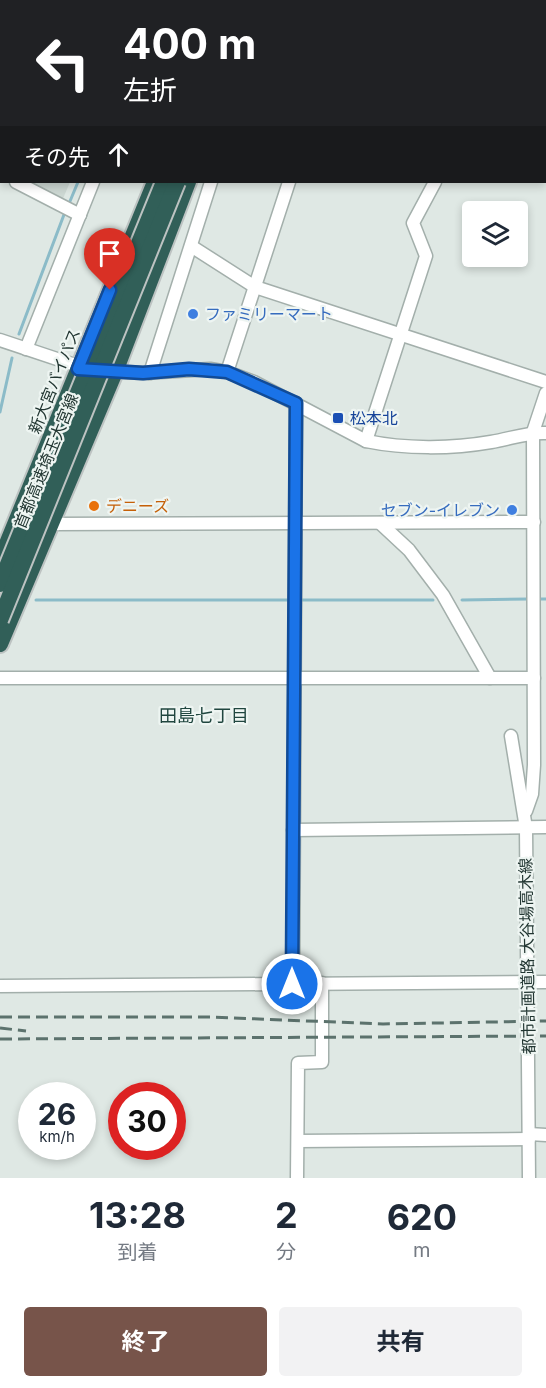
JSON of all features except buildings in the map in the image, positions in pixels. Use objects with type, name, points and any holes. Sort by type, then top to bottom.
[{"type":"highway","name":"新大宮バイパス","points":[[0,561],[155,183]]},
{"type":"highway","name":"首都高速埼玉大宮線","points":[[0,584],[164,183]]},
{"type":"highway","name":"首都高速埼玉大宮線","points":[[0,620],[177,183]]},
{"type":"highway","points":[[0,644],[115,372],[189,183]]},
{"type":"street","points":[[18,183],[80,215]]},
{"type":"street","points":[[26,349],[93,183]]},
{"type":"street","points":[[150,373],[212,183]]},
{"type":"street","points":[[227,372],[289,183]]},
{"type":"street","points":[[366,441],[426,256],[413,223],[434,183]]},
{"type":"street","points":[[191,246],[255,287],[546,382]]},
{"type":"street","points":[[0,339],[78,369],[150,373],[189,369],[227,372],[296,403],[366,441],[385,445],[449,445],[491,442],[540,433]]},
{"type":"street","points":[[524,814],[532,794],[534,765],[534,522],[540,433],[546,393]]},
{"type":"street","points":[[292,984],[296,403]]},
{"type":"street","points":[[52,524],[534,522]]},
{"type":"street","points":[[380,523],[409,550],[438,587],[490,678]]},
{"type":"street","points":[[0,678],[534,678]]},
{"type":"street","name":"都市計画道路 大谷場高木線","points":[[511,736],[526,828],[529,1178]]},
{"type":"street","points":[[293,830],[546,827]]},
{"type":"street","points":[[0,986],[546,982]]},
{"type":"street","points":[[297,1178],[298,1063],[322,1062],[322,983]]},
{"type":"street","points":[[298,1141],[546,1135]]},
{"type":"shaded area","points":[[28,183],[70,183],[62,201]]},
{"type":"waterway","points":[[68,206],[78,183]]},
{"type":"waterway","points":[[19,334],[65,212]]},
{"type":"waterway","points":[[0,412],[12,358]]},
{"type":"waterway","points":[[462,600],[529,599]]},
{"type":"waterway","points":[[536,599],[546,599]]},
{"type":"waterway","points":[[36,600],[293,600]]},
{"type":"waterway","points":[[300,600],[433,600]]},
{"type":"railway","points":[[0,1017],[210,1017],[383,1024],[546,1021]]},
{"type":"railway","points":[[0,1028],[26,1031]]},
{"type":"railway","points":[[0,1039],[546,1036]]},
{"type":"place","name":"ファミリーマート","points":[[193,314]]},
{"type":"place","name":"松本北","points":[[338,418]]},
{"type":"place","name":"デニーズ","points":[[94,506]]},
{"type":"place","name":"セブン-イレブン","points":[[512,510]]},
{"type":"district","name":"田島七丁目","points":[[204,715]]},
{"type":"route","points":[[110,290],[78,369],[143,373],[210,369],[227,372],[254,382],[296,403],[292,984]]}]
